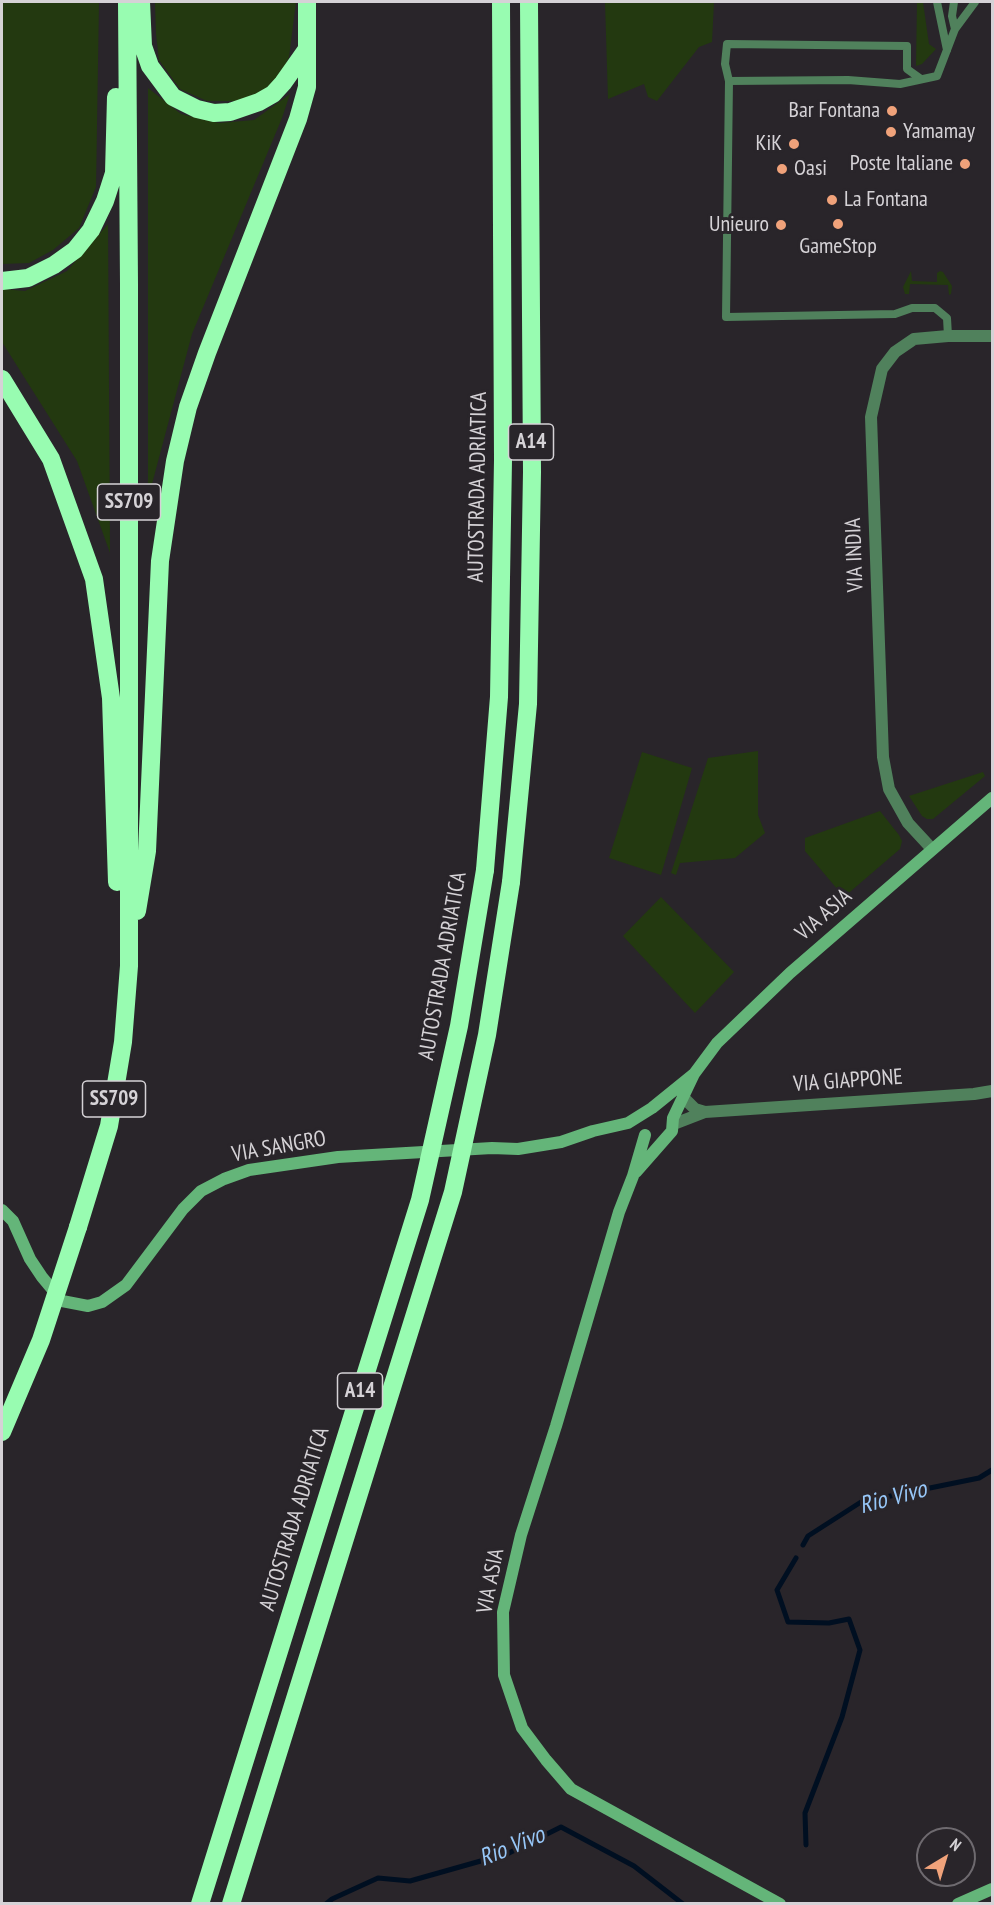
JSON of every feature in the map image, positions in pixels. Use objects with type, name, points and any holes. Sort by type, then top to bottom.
[{"type":"highway","name":"SS709","points":[[2,1432],[42,1340],[78,1227],[109,1126],[123,1042],[129,966],[127,2]]},
{"type":"highway","points":[[141,2],[143,45],[150,66],[173,97],[197,109],[214,113],[230,112],[259,102],[283,83],[307,49]]},
{"type":"highway","points":[[129,966],[147,851],[160,561],[175,461],[188,407],[207,353],[298,119],[307,87],[307,2]]},
{"type":"highway","name":"AUTOSTRADA ADRIATICA","points":[[200,1904],[420,1200],[459,1026],[485,870],[499,697],[503,460],[501,2]]},
{"type":"highway","name":"A14","points":[[231,1904],[453,1191],[487,1035],[511,882],[528,704],[532,472],[530,2]]},
{"type":"highway","points":[[2,281],[28,278],[54,266],[75,250],[91,230],[105,201],[114,173],[116,77],[127,37]]},
{"type":"highway","points":[[2,379],[51,459],[94,579],[111,698],[119,940],[129,966]]},
{"type":"street","name":"VIA INDIA","points":[[932,849],[908,822],[889,789],[883,757],[871,417],[882,369],[895,352],[914,339],[993,336]]},
{"type":"street","name":"VIA ASIA","points":[[633,1176],[672,1126],[694,1074],[717,1043],[790,973],[993,798]]},
{"type":"street","name":"VIA ASIA","points":[[694,1074],[649,1110],[642,1119],[644,1132],[633,1176],[619,1212],[556,1426],[521,1535],[503,1612],[504,1675],[522,1728],[572,1790],[780,1904]]},
{"type":"street","name":"VIA GIAPPONE","points":[[672,1126],[705,1112],[993,1091]]},
{"type":"street","points":[[683,1097],[695,1109],[705,1112]]},
{"type":"street","points":[[628,1123],[657,1140],[672,1126],[664,1109],[649,1110]]},
{"type":"street","name":"VIA SANGRO","points":[[2,1210],[13,1221],[30,1259],[42,1277],[62,1300],[88,1305],[102,1302],[126,1285],[183,1209],[201,1191],[249,1170],[338,1157],[518,1149],[561,1142],[593,1131],[628,1123],[649,1110]]},
{"type":"street","points":[[958,1904],[993,1889]]},
{"type":"lane","points":[[938,2],[947,51]]},
{"type":"lane","points":[[954,2],[952,16],[955,29]]},
{"type":"lane","points":[[729,81],[848,80],[900,84],[937,76],[955,29],[975,2]]},
{"type":"lane","points":[[921,80],[907,69],[907,46],[727,44],[725,64],[729,81],[726,317],[895,314],[912,308],[935,308],[946,318],[948,336]]},
{"type":"green space","points":[[2,2],[99,2],[96,187],[79,228],[53,250],[29,263],[2,264]]},
{"type":"green space","points":[[155,2],[296,2],[289,57],[279,78],[258,94],[237,101],[207,101],[180,89],[159,60]]},
{"type":"green space","points":[[605,2],[714,2],[712,42],[699,47],[657,101],[648,97],[644,84],[608,99]]},
{"type":"green space","points":[[917,2],[923,2],[929,44],[936,49],[922,64],[916,66]]},
{"type":"green space","points":[[148,88],[181,114],[219,123],[254,120],[290,94],[192,334],[148,499]]},
{"type":"green space","points":[[108,224],[110,553],[77,461],[2,342],[2,289],[25,291],[67,271]]},
{"type":"green space","points":[[911,271],[912,281],[937,282],[937,273],[943,272],[952,286],[951,294],[949,295],[948,285],[910,284],[909,294],[905,294],[903,287]]},
{"type":"green space","points":[[758,751],[758,815],[765,833],[735,858],[680,863],[676,875],[671,873],[708,758]]},
{"type":"green space","points":[[642,752],[692,768],[661,875],[609,858]]},
{"type":"green space","points":[[983,772],[985,776],[933,819],[922,816],[909,796]]},
{"type":"green space","points":[[880,811],[899,835],[902,841],[900,849],[844,897],[805,851],[805,838]]},
{"type":"green space","points":[[661,897],[734,972],[695,1013],[623,936]]},
{"type":"waterway","name":"Rio Vivo","points":[[803,1545],[808,1536],[861,1502],[979,1478],[992,1470]]},
{"type":"waterway","name":"Rio Vivo","points":[[796,1558],[777,1590],[788,1622],[829,1623],[849,1619],[860,1650],[842,1717],[805,1813],[806,1845]]},
{"type":"waterway","name":"Rio Vivo","points":[[326,1904],[378,1878],[410,1881],[509,1853],[561,1827],[634,1866],[683,1904]]},
{"type":"place","name":"Bar Fontana","points":[[892,111]]},
{"type":"place","name":"Yamamay","points":[[891,132]]},
{"type":"place","name":"KiK","points":[[794,144]]},
{"type":"place","name":"Poste Italiane","points":[[965,164]]},
{"type":"place","name":"Oasi","points":[[782,169]]},
{"type":"place","name":"La Fontana","points":[[832,200]]},
{"type":"place","name":"GameStop","points":[[838,224]]},
{"type":"place","name":"Unieuro","points":[[781,225]]}]
